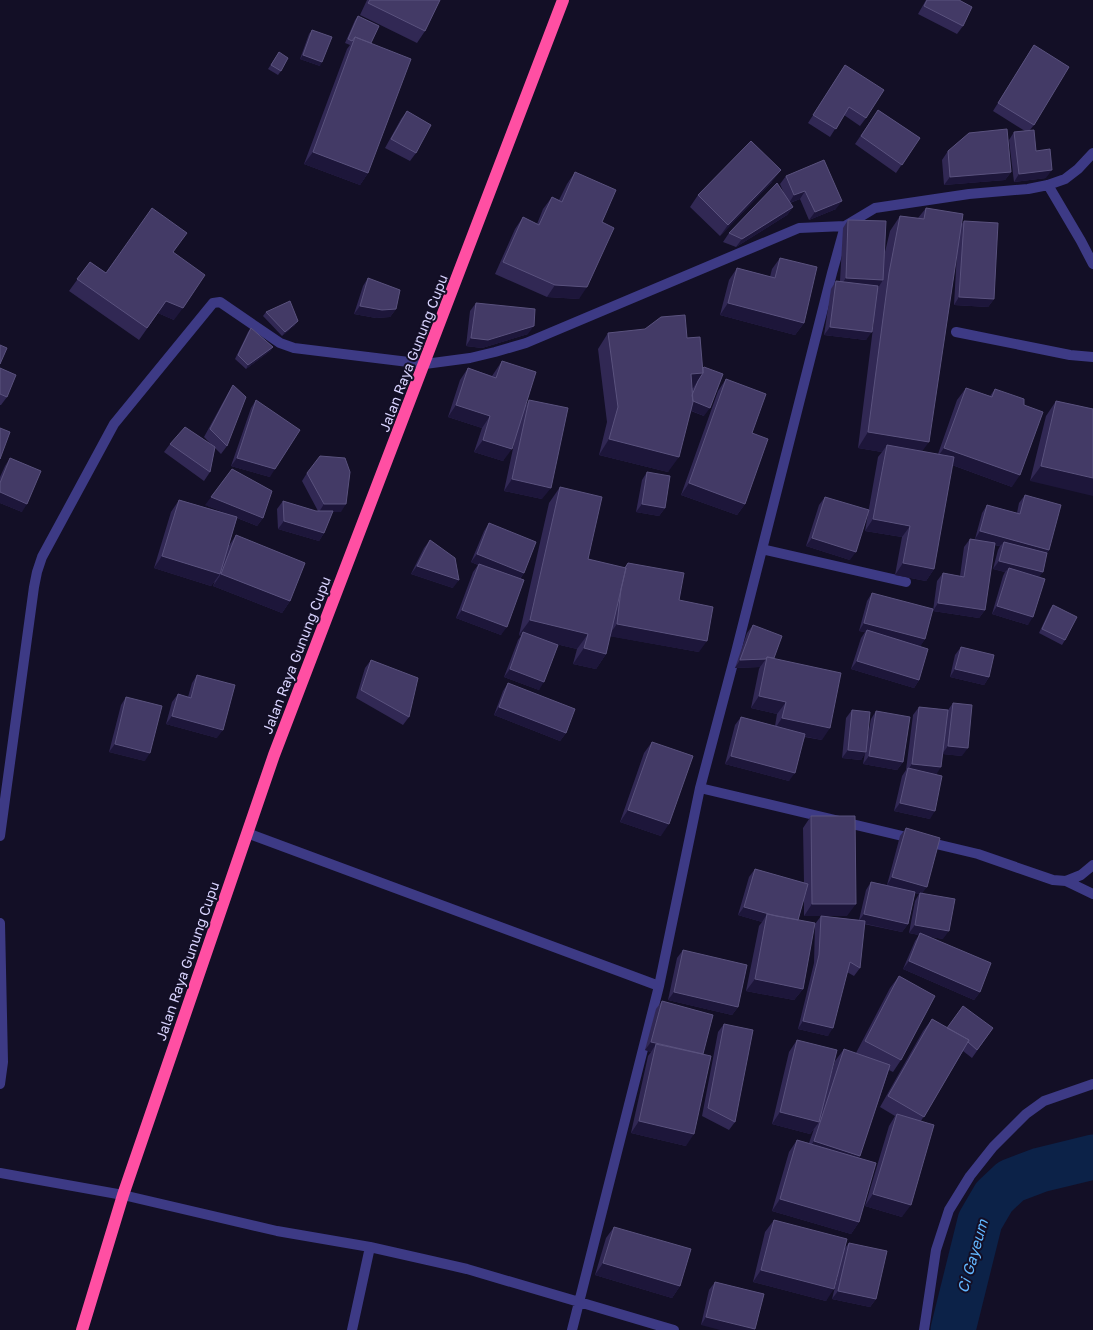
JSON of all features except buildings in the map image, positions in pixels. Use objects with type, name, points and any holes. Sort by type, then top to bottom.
[{"type":"highway","name":"Jalan Raya Gunung Cupu","points":[[82,1330],[123,1195],[274,755],[425,364],[563,0]]},
{"type":"street","points":[[0,836],[34,587],[42,557],[114,424],[211,306],[220,302],[287,346],[425,364],[470,358],[526,342],[799,228],[846,226],[875,208],[969,194],[1028,189],[1048,185],[1065,179],[1092,155]]},
{"type":"street","points":[[1048,185],[1093,264]]},
{"type":"street","points":[[572,1330],[659,986],[700,788],[830,281],[846,226]]},
{"type":"street","points":[[956,332],[1093,357]]},
{"type":"street","points":[[762,549],[906,582]]},
{"type":"street","points":[[700,788],[978,854],[1053,880],[1066,881],[1093,894]]},
{"type":"street","points":[[247,833],[659,986]]},
{"type":"street","points":[[1066,881],[1081,875],[1093,865]]},
{"type":"street","points":[[0,923],[3,1062],[0,1084]]},
{"type":"street","points":[[924,1330],[936,1250],[949,1210],[970,1176],[993,1148],[1026,1114],[1044,1101],[1093,1084]]},
{"type":"street","points":[[0,1173],[123,1195],[277,1231],[370,1247],[467,1268],[674,1330]]},
{"type":"street","points":[[352,1330],[370,1247]]},
{"type":"waterway","name":"Ci Gayeum","points":[[953,1330],[980,1221],[994,1197],[1011,1181],[1040,1170],[1093,1157]]}]
